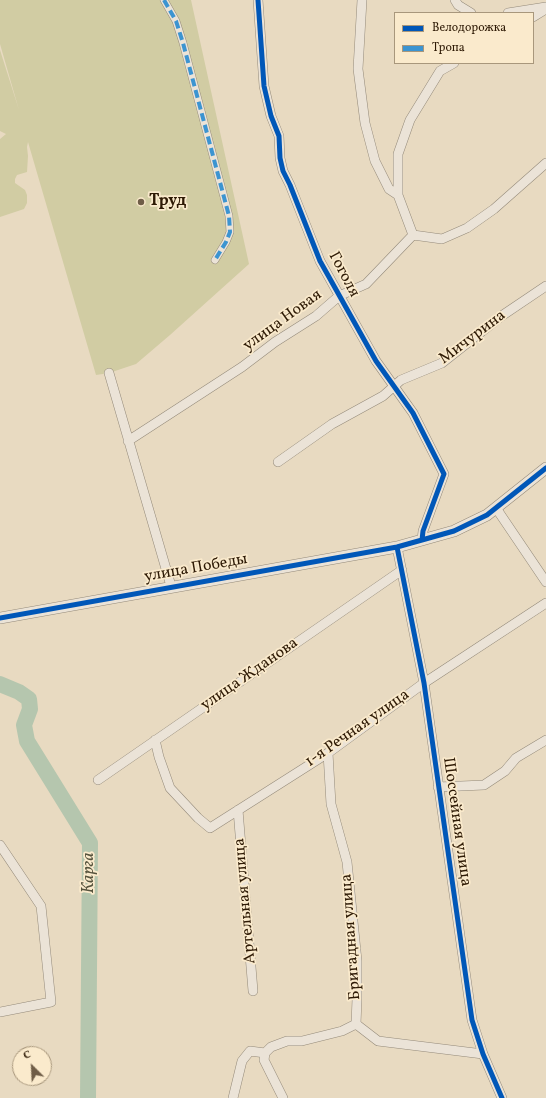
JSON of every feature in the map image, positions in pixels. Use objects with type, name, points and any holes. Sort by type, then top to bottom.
[{"type":"street","points":[[164,0],[176,22],[183,43],[229,216],[230,232],[215,260]]},
{"type":"street","name":"Гоголя","points":[[258,0],[264,86],[271,116],[279,136],[280,158],[283,171],[320,261],[376,361],[413,412],[444,474],[423,531],[422,540]]},
{"type":"street","points":[[362,0],[358,69],[365,123],[376,161],[389,189],[398,195]]},
{"type":"street","points":[[455,0],[458,5],[469,12]]},
{"type":"street","points":[[516,12],[546,8]]},
{"type":"street","points":[[534,16],[546,8]]},
{"type":"street","points":[[452,64],[440,71],[410,120],[398,154],[398,195],[413,235],[442,239],[466,228],[494,209],[546,163]]},
{"type":"street","name":"улица Новая","points":[[128,441],[242,367],[275,342],[316,316],[339,296],[366,284],[413,235]]},
{"type":"street","name":"Мичурина","points":[[278,462],[332,424],[383,396],[401,380],[442,363],[500,317],[546,286]]},
{"type":"street","points":[[109,373],[171,586]]},
{"type":"street","points":[[397,547],[454,531],[487,515],[546,468]]},
{"type":"street","points":[[496,508],[546,582]]},
{"type":"street","name":"улица Победы","points":[[0,618],[171,586],[397,547]]},
{"type":"street","name":"Шоссейная улица","points":[[397,547],[424,683],[472,1020],[483,1054],[502,1098]]},
{"type":"street","name":"улица Жданова","points":[[98,780],[402,570]]},
{"type":"street","name":"1-я Речная улица","points":[[155,740],[159,757],[170,788],[198,818],[210,828],[328,753],[424,683],[546,603]]},
{"type":"street","points":[[438,787],[484,785],[506,771],[516,758],[546,740]]},
{"type":"street","name":"Бригадная улица","points":[[328,753],[331,804],[347,862],[357,961],[358,998],[356,1024]]},
{"type":"street","name":"Артельная улица","points":[[238,810],[253,991]]},
{"type":"street","points":[[0,845],[41,906],[51,1002],[0,1012]]},
{"type":"street","points":[[283,1098],[264,1060],[265,1053],[271,1047],[286,1041],[302,1041],[342,1030],[356,1024],[378,1041],[483,1054]]},
{"type":"street","points":[[233,1098],[242,1061],[250,1051],[265,1053]]},
{"type":"shaded area","name":"Труд","points":[[0,0],[191,0],[249,264],[136,364],[109,373],[96,375],[28,142],[27,172],[17,175],[15,179],[15,183],[25,190],[27,195],[27,203],[24,209],[0,217],[0,139],[6,134],[0,131],[0,50],[19,110],[0,44]]},
{"type":"waterway","name":"Карга","points":[[0,684],[19,692],[29,699],[30,709],[24,725],[27,741],[90,843],[88,1098]]},
{"type":"marked path","points":[[164,0],[176,21],[183,43],[229,216],[230,232],[215,260]]},
{"type":"cycle path","points":[[258,0],[264,86],[271,116],[279,136],[280,158],[283,171],[320,261],[376,361],[413,413],[444,474],[423,531],[422,540]]},
{"type":"cycle path","points":[[0,618],[397,547],[454,531],[487,515],[546,468]]},
{"type":"cycle path","points":[[397,547],[424,683],[472,1020],[483,1054],[502,1098]]},
{"type":"place","name":"Труд","points":[[141,202]]}]
